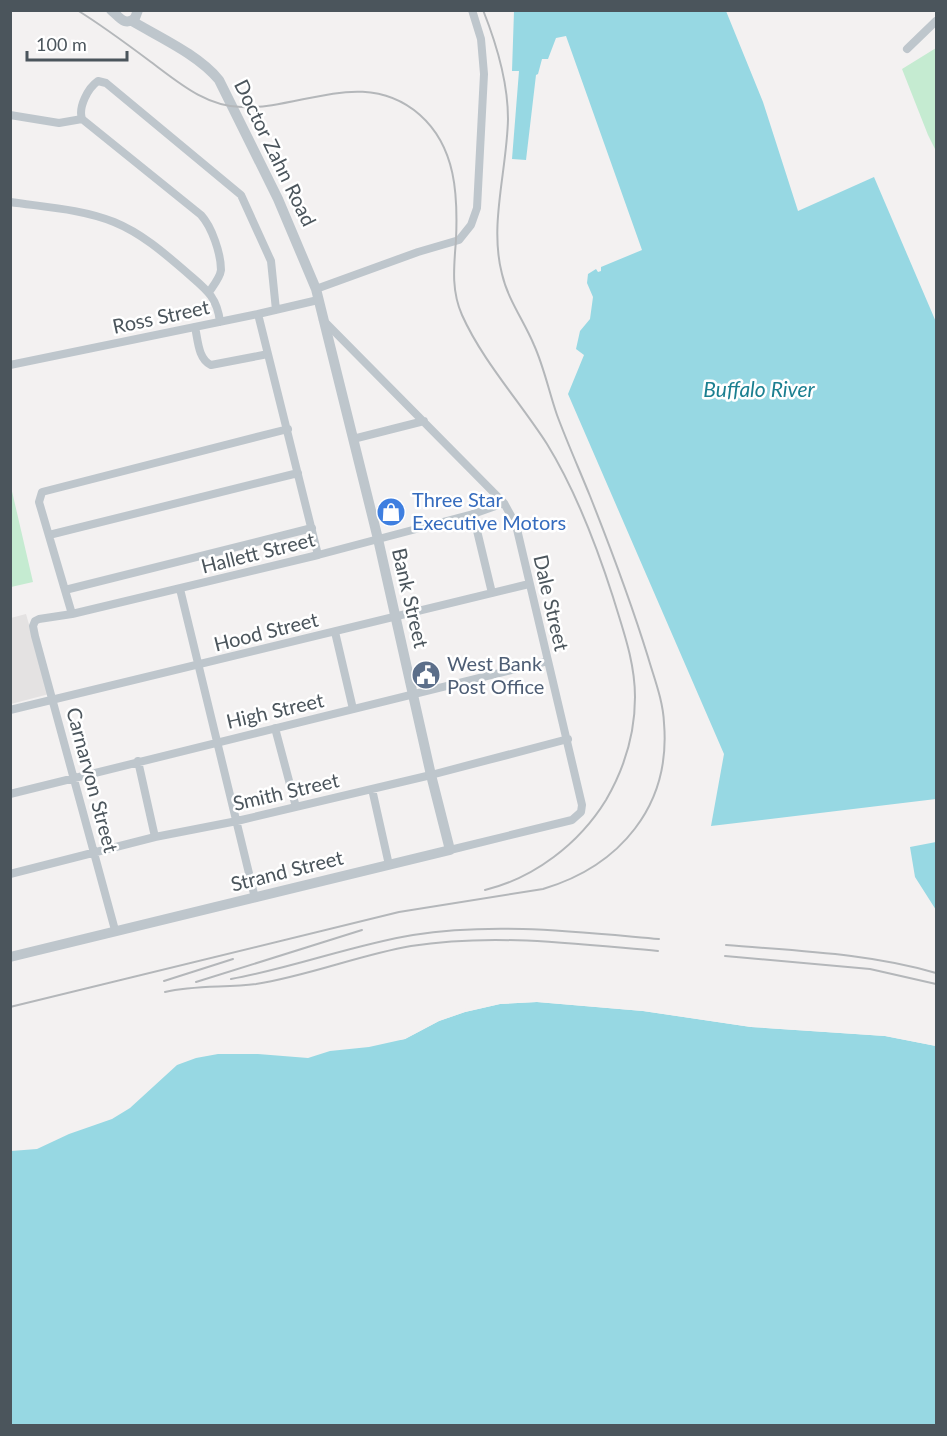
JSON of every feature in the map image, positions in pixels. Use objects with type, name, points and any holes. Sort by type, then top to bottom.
[{"type":"street","name":"Doctor Zahn Road","points":[[132,21],[138,10]]},
{"type":"street","name":"Doctor Zahn Road","points":[[138,10],[153,32]]},
{"type":"street","name":"Ross Street","points":[[10,365],[276,310],[418,252],[456,242],[462,238],[471,225],[477,208],[484,74],[481,39],[472,10]]},
{"type":"street","name":"Doctor Zahn Road","points":[[114,12],[123,21],[132,21],[153,32],[208,68],[219,80],[286,216],[317,295],[323,320]]},
{"type":"street","points":[[907,49],[936,21]]},
{"type":"street","points":[[209,292],[221,270],[209,224],[201,215],[82,119],[81,111],[91,86],[98,81],[103,81],[238,191],[273,266],[276,310]]},
{"type":"street","points":[[10,114],[59,123],[82,119]]},
{"type":"street","points":[[10,202],[88,214],[113,221],[150,242],[209,292],[217,304],[220,322]]},
{"type":"street","points":[[258,314],[318,555]]},
{"type":"street","name":"Dale Street","points":[[323,320],[504,503],[516,525],[582,805],[581,812],[572,820]]},
{"type":"street","name":"Bank Street","points":[[323,320],[378,539],[430,775],[450,850]]},
{"type":"street","points":[[195,327],[205,362],[219,365],[268,354]]},
{"type":"street","points":[[352,439],[424,421]]},
{"type":"street","points":[[72,614],[39,499],[42,491],[288,429]]},
{"type":"street","points":[[49,535],[298,472]]},
{"type":"street","name":"Hallett Street","points":[[36,639],[33,626],[36,620],[72,614],[318,555],[473,514],[504,503]]},
{"type":"street","points":[[473,514],[492,593]]},
{"type":"street","points":[[65,590],[312,528]]},
{"type":"street","name":"Hood Street","points":[[10,710],[530,584]]},
{"type":"street","points":[[180,589],[255,898]]},
{"type":"street","points":[[334,632],[353,709]]},
{"type":"street","name":"Carnarvon Street","points":[[36,639],[116,930]]},
{"type":"street","name":"High Street","points":[[10,794],[548,661]]},
{"type":"street","points":[[275,728],[296,807]]},
{"type":"street","name":"Smith Street","points":[[10,874],[155,837],[237,821],[430,775],[568,739]]},
{"type":"street","points":[[138,761],[155,837]]},
{"type":"street","points":[[372,789],[389,865]]},
{"type":"street","name":"Strand Street","points":[[10,957],[572,820]]},
{"type":"shaded area","points":[[26,614],[49,694],[11,704],[11,618]]},
{"type":"green space","points":[[936,48],[936,151],[902,69]]},
{"type":"green space","points":[[11,487],[33,582],[10,587]]},
{"type":"water","name":"Buffalo River","points":[[514,11],[726,11],[763,102],[798,211],[874,177],[936,322],[936,799],[711,826],[724,754],[568,394],[584,355],[576,349],[580,331],[590,319],[593,297],[587,283],[588,274],[596,269],[598,272],[601,271],[601,267],[642,250],[566,36],[556,38],[548,59],[542,59],[536,75],[526,160],[512,159],[519,71],[512,71]]},
{"type":"water","points":[[936,842],[936,910],[915,877],[910,847]]},
{"type":"water","points":[[537,1002],[643,1011],[751,1027],[885,1036],[936,1046],[936,1425],[11,1426],[11,1151],[37,1149],[69,1134],[112,1119],[130,1108],[177,1065],[196,1058],[218,1054],[258,1054],[308,1058],[330,1051],[369,1047],[405,1039],[439,1021],[465,1012],[500,1004]]},
{"type":"pier","points":[[537,999],[643,1008],[752,1024],[885,1033],[936,1043],[936,1046],[885,1036],[751,1027],[643,1011],[537,1002],[500,1004],[465,1012],[439,1021],[405,1039],[399,1040],[397,1037],[464,1009],[500,1001]]},
{"type":"railway","points":[[77,10],[182,85],[204,98],[228,106],[241,107],[287,103],[332,94],[355,92],[377,94],[399,101],[420,115],[432,128],[448,157],[455,189],[457,223],[454,278],[456,296],[462,315],[491,365],[547,444],[576,499],[613,597],[628,646],[635,697],[631,737],[623,763],[606,800],[595,816],[569,845],[538,868],[485,890]]},
{"type":"railway","points":[[10,1007],[399,912],[543,889],[571,879],[595,865],[617,848],[635,828],[649,806],[659,781],[664,753],[664,723],[658,689],[628,596],[557,415],[538,353],[508,293],[498,255],[498,217],[507,138],[508,105],[501,63],[483,10]]},
{"type":"railway","points":[[196,982],[362,930]]},
{"type":"railway","points":[[231,979],[390,939],[444,931],[536,930],[659,939]]},
{"type":"railway","points":[[165,992],[188,988],[256,984],[392,950],[442,942],[535,941],[658,951]]},
{"type":"railway","points":[[726,945],[858,957],[936,973]]},
{"type":"railway","points":[[725,956],[870,969],[936,984]]},
{"type":"railway","points":[[164,981],[233,959]]},
{"type":"place","name":"Three Star Executive Motors","points":[[391,512]]},
{"type":"place","name":"West Bank Post Office","points":[[426,675]]}]
